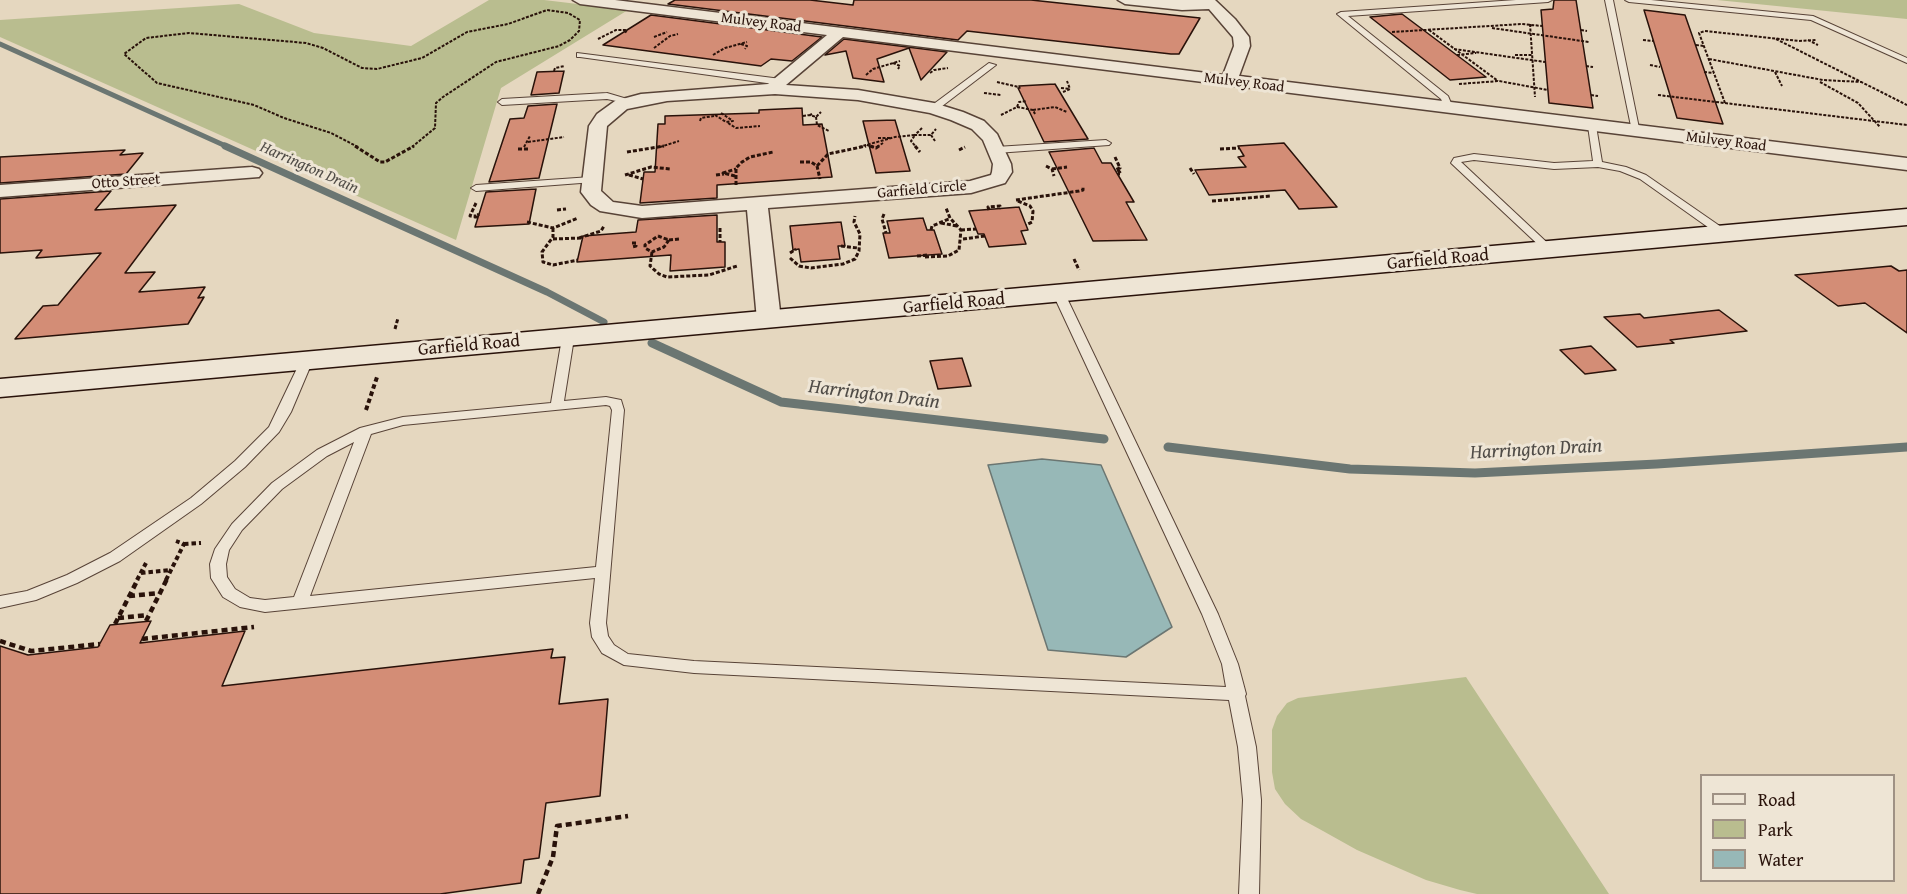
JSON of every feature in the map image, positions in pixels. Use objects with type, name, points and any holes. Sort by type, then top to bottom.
[{"type":"main road","name":"Garfield Road","points":[[0,388],[1907,217]]},
{"type":"street","name":"Mulvey Road","points":[[580,0],[1907,164]]},
{"type":"street","points":[[1125,0],[1182,6],[1209,2],[1230,22],[1241,37],[1242,46],[1229,81]]},
{"type":"street","points":[[778,85],[838,33]]},
{"type":"street","name":"Garfield Circle","points":[[778,85],[845,93],[934,108],[978,125],[991,138],[1002,164],[1002,172],[998,179],[971,187],[642,212],[621,211],[607,207],[591,192],[598,126],[613,109],[630,102],[667,96],[778,85]]},
{"type":"street","name":"Otto Street","points":[[0,191],[252,174]]},
{"type":"street","points":[[757,204],[769,320]]},
{"type":"lane","points":[[1449,108],[1443,96],[1341,14],[1548,0]]},
{"type":"lane","points":[[1608,0],[1637,131]]},
{"type":"lane","points":[[1629,0],[1813,18],[1907,61]]},
{"type":"lane","points":[[580,55],[778,85]]},
{"type":"lane","points":[[934,108],[992,65]]},
{"type":"lane","points":[[502,102],[607,96],[630,102]]},
{"type":"lane","points":[[1592,126],[1598,164]]},
{"type":"lane","points":[[996,150],[1106,143]]},
{"type":"lane","points":[[1550,250],[1455,163],[1463,157],[1474,157],[1546,166],[1598,164],[1623,169],[1643,177],[1723,233]]},
{"type":"lane","points":[[476,188],[591,180]]},
{"type":"lane","points":[[1059,294],[1210,614],[1230,664],[1238,694],[1247,747],[1252,800],[1249,894]]},
{"type":"lane","points":[[557,406],[568,338]]},
{"type":"lane","points":[[0,602],[30,596],[81,574],[144,538],[196,501],[240,464],[274,429],[307,360]]},
{"type":"lane","points":[[601,572],[299,604],[255,605],[246,603],[229,593],[219,578],[218,564],[222,549],[237,527],[277,486],[322,453],[365,431],[403,421],[433,417],[606,401],[616,403],[618,410],[598,623],[600,637],[608,649],[624,659],[645,663],[1238,694]]},
{"type":"lane","points":[[299,604],[365,431]]},
{"type":"path","points":[[547,10],[568,13],[580,20],[579,31],[559,46],[496,62],[442,97],[436,103],[435,128],[428,136],[407,151],[385,162],[380,162],[331,133],[284,118],[254,105],[157,83],[124,54],[146,38],[189,33],[306,43],[323,48],[362,68],[376,69],[422,58],[467,32],[508,24],[547,10]]},
{"type":"path","points":[[1529,19],[1535,98]]},
{"type":"path","points":[[1391,32],[1480,26],[1542,26]]},
{"type":"path","points":[[1487,26],[1530,35],[1589,42]]},
{"type":"path","points":[[1428,30],[1499,81]]},
{"type":"path","points":[[1581,30],[1587,31]]},
{"type":"path","points":[[596,42],[611,31],[627,31],[625,33]]},
{"type":"path","points":[[1725,103],[1699,33],[1705,31],[1740,33],[1799,41]]},
{"type":"path","points":[[654,37],[668,32]]},
{"type":"path","points":[[646,53],[670,36],[681,33]]},
{"type":"path","points":[[1773,37],[1907,105]]},
{"type":"path","points":[[1563,39],[1563,44]]},
{"type":"path","points":[[1782,42],[1820,39]]},
{"type":"path","points":[[707,59],[725,48],[753,40]]},
{"type":"path","points":[[1642,40],[1654,41]]},
{"type":"path","points":[[1808,40],[1818,45]]},
{"type":"path","points":[[740,44],[747,46],[745,49]]},
{"type":"path","points":[[1696,45],[1704,46]]},
{"type":"path","points":[[1454,49],[1545,62]]},
{"type":"path","points":[[1457,56],[1479,52]]},
{"type":"path","points":[[1508,56],[1532,55]]},
{"type":"path","points":[[1709,59],[1811,79],[1862,82]]},
{"type":"path","points":[[861,79],[873,69],[903,60]]},
{"type":"path","points":[[894,63],[900,66],[898,69]]},
{"type":"path","points":[[941,64],[954,70]]},
{"type":"path","points":[[1650,65],[1660,67]]},
{"type":"path","points":[[554,71],[555,68],[566,66]]},
{"type":"path","points":[[1586,66],[1593,67]]},
{"type":"path","points":[[1834,68],[1843,67]]},
{"type":"path","points":[[930,73],[934,70],[948,68]]},
{"type":"path","points":[[1704,72],[1713,73]]},
{"type":"path","points":[[1775,72],[1782,86]]},
{"type":"path","points":[[1811,79],[1830,86],[1858,103],[1880,127]]},
{"type":"path","points":[[1459,84],[1499,81],[1548,90]]},
{"type":"path","points":[[1830,86],[1834,81]]},
{"type":"path","points":[[997,82],[1019,87]]},
{"type":"path","points":[[1061,88],[1070,89]]},
{"type":"path","points":[[982,92],[1001,95]]},
{"type":"path","points":[[1591,95],[1598,96]]},
{"type":"path","points":[[1658,95],[1907,125]]},
{"type":"path","points":[[1690,95],[1691,99]]},
{"type":"path","points":[[1892,97],[1901,97]]},
{"type":"path","points":[[1000,116],[1017,107],[1019,102],[1027,101]]},
{"type":"path","points":[[1705,101],[1707,106]]},
{"type":"path","points":[[1017,107],[1033,110],[1055,108],[1067,112]]},
{"type":"path","points":[[1033,110],[1035,114]]},
{"type":"path","points":[[700,121],[701,118],[722,113],[734,120],[728,123]]},
{"type":"path","points":[[802,116],[810,115]]},
{"type":"path","points":[[715,116],[736,128],[760,126]]},
{"type":"path","points":[[816,117],[816,125],[831,132]]},
{"type":"path","points":[[920,152],[911,141],[920,129],[936,129],[931,135]]},
{"type":"path","points":[[518,149],[524,147],[531,135],[538,139]]},
{"type":"path","points":[[878,138],[931,135]]},
{"type":"path","points":[[931,135],[935,141]]},
{"type":"path","points":[[528,142],[564,137]]},
{"type":"path","points":[[876,148],[891,138]]},
{"type":"path","points":[[627,152],[658,148],[680,141]]},
{"type":"path","points":[[820,182],[818,166],[828,154],[840,154],[884,142]]},
{"type":"path","points":[[867,145],[876,148]]},
{"type":"path","points":[[524,147],[528,149]]},
{"type":"path","points":[[959,150],[965,147]]},
{"type":"path","points":[[876,148],[876,153]]},
{"type":"path","points":[[1220,149],[1239,148]]},
{"type":"path","points":[[724,173],[736,169],[746,159],[773,152]]},
{"type":"path","points":[[757,155],[759,162]]},
{"type":"path","points":[[1114,155],[1119,164],[1117,171]]},
{"type":"path","points":[[800,162],[811,162],[818,166]]},
{"type":"path","points":[[1041,164],[1052,169],[1067,167]]},
{"type":"path","points":[[643,179],[627,175],[651,167],[670,169]]},
{"type":"path","points":[[1190,168],[1194,174]]},
{"type":"path","points":[[736,169],[736,189]]},
{"type":"path","points":[[1052,169],[1054,176]]},
{"type":"path","points":[[716,173],[735,176]]},
{"type":"path","points":[[1016,200],[1079,192],[1083,186]]},
{"type":"path","points":[[1212,201],[1271,196]]},
{"type":"path","points":[[1011,199],[1030,206],[1033,211],[1032,222],[1026,225]]},
{"type":"path","points":[[476,202],[470,216],[478,216]]},
{"type":"path","points":[[989,210],[988,207],[1000,206],[1001,209]]},
{"type":"path","points":[[557,210],[566,209]]},
{"type":"path","points":[[884,210],[882,219],[886,233]]},
{"type":"path","points":[[796,249],[789,251],[791,260],[799,266],[811,268],[824,263],[848,262],[858,255],[860,234],[854,222],[855,212]]},
{"type":"path","points":[[527,222],[553,228],[578,218]]},
{"type":"path","points":[[917,256],[940,258],[959,250],[963,239],[961,230],[950,218],[932,226],[931,230]]},
{"type":"path","points":[[940,223],[957,226]]},
{"type":"path","points":[[720,224],[720,242]]},
{"type":"path","points":[[552,238],[581,238],[581,236],[602,231],[604,225]]},
{"type":"path","points":[[553,228],[552,238],[541,255],[541,259],[546,265],[578,260]]},
{"type":"path","points":[[961,230],[976,229]]},
{"type":"path","points":[[634,245],[645,245],[658,236],[669,240],[679,239]]},
{"type":"path","points":[[963,239],[985,236]]},
{"type":"path","points":[[664,247],[669,240]]},
{"type":"path","points":[[645,245],[645,248],[652,252]]},
{"type":"path","points":[[842,246],[858,248]]},
{"type":"path","points":[[652,252],[664,247],[672,248]]},
{"type":"path","points":[[652,252],[650,266],[659,274],[677,278],[705,275],[744,265]]},
{"type":"path","points":[[541,255],[549,255]]},
{"type":"path","points":[[705,268],[705,275]]},
{"type":"path","points":[[693,277],[694,269]]},
{"type":"path","points":[[365,412],[379,374]]},
{"type":"path","points":[[170,538],[184,544],[202,543]]},
{"type":"path","points":[[146,621],[184,544]]},
{"type":"path","points":[[115,624],[146,562],[141,559]]},
{"type":"path","points":[[141,573],[170,570]]},
{"type":"path","points":[[129,596],[160,593]]},
{"type":"path","points":[[118,618],[149,615]]},
{"type":"path","points":[[142,639],[265,626]]},
{"type":"path","points":[[0,641],[31,651],[100,644]]},
{"type":"path","points":[[538,894],[553,857],[557,826],[628,816]]},
{"type":"green space","points":[[489,0],[544,0],[628,10],[501,88],[456,240],[0,37],[0,20],[239,4],[314,33],[411,46]]},
{"type":"green space","points":[[1717,0],[1907,0],[1907,19],[1846,13]]},
{"type":"green space","points":[[1466,677],[1609,894],[1477,894],[1426,880],[1357,850],[1301,819],[1285,804],[1275,789],[1272,772],[1272,730],[1277,716],[1287,703],[1298,698]]},
{"type":"water","points":[[1042,459],[1101,465],[1172,627],[1126,657],[1048,650],[988,465]]},
{"type":"building","points":[[675,0],[810,0],[853,5],[854,0],[1031,0],[1200,18],[1179,54],[1171,54],[967,31],[958,40],[668,4]]},
{"type":"building","points":[[1554,0],[1576,0],[1593,108],[1549,103],[1541,10],[1553,9]]},
{"type":"building","points":[[1644,10],[1685,15],[1723,124],[1677,118]]},
{"type":"building","points":[[1402,14],[1486,77],[1450,80],[1370,17]]},
{"type":"building","points":[[651,15],[822,37],[792,61],[771,59],[761,66],[603,45]]},
{"type":"building","points":[[844,39],[947,52],[921,80],[909,48],[877,59],[884,82],[853,78],[846,51],[825,55]]},
{"type":"building","points":[[564,71],[559,93],[531,95],[537,72]]},
{"type":"building","points":[[1055,84],[1088,139],[1044,142],[1018,88],[1019,86]]},
{"type":"building","points":[[557,104],[539,178],[489,182],[510,119],[524,118],[528,106]]},
{"type":"building","points":[[802,108],[803,125],[822,124],[832,177],[717,185],[717,198],[640,203],[644,172],[655,172],[658,124],[665,124],[665,116],[759,113],[759,110]]},
{"type":"building","points":[[895,120],[910,171],[876,173],[863,121]]},
{"type":"building","points":[[1284,143],[1337,207],[1299,209],[1285,190],[1209,195],[1195,170],[1246,167],[1238,157],[1244,156],[1238,146]]},
{"type":"building","points":[[1094,148],[1102,163],[1111,163],[1134,202],[1126,202],[1147,240],[1093,241],[1049,152]]},
{"type":"building","points":[[125,150],[120,155],[143,153],[126,174],[0,183],[0,157]]},
{"type":"building","points":[[536,189],[529,224],[475,227],[486,192]]},
{"type":"building","points":[[111,191],[95,210],[176,205],[125,273],[155,272],[139,292],[205,287],[198,298],[204,297],[188,324],[15,339],[43,306],[58,305],[101,253],[36,258],[42,250],[0,253],[0,199]]},
{"type":"building","points":[[1019,207],[1028,230],[1021,231],[1026,244],[989,247],[984,234],[978,234],[969,211]]},
{"type":"building","points":[[717,215],[717,242],[725,242],[725,267],[670,271],[671,255],[577,262],[583,236],[636,232],[638,220]]},
{"type":"building","points":[[923,218],[927,230],[934,230],[942,254],[889,258],[883,233],[890,233],[887,221]]},
{"type":"building","points":[[841,222],[845,246],[838,246],[840,259],[801,262],[799,249],[793,250],[790,226]]},
{"type":"building","points":[[1891,266],[1899,271],[1907,270],[1907,333],[1865,303],[1838,306],[1795,275]]},
{"type":"building","points":[[1719,310],[1747,331],[1670,340],[1674,343],[1637,347],[1604,317],[1640,314],[1644,318]]},
{"type":"building","points":[[1591,346],[1616,370],[1585,374],[1560,350]]},
{"type":"building","points":[[962,358],[971,386],[938,389],[930,361]]},
{"type":"building","points":[[151,621],[140,643],[245,631],[222,686],[553,649],[551,658],[565,657],[559,704],[608,699],[600,796],[546,803],[539,858],[524,860],[521,883],[440,894],[0,894],[0,646],[28,655],[98,647],[110,625]]},
{"type":"waterway","name":"Harrington Drain","points":[[0,44],[228,147]]},
{"type":"waterway","name":"Harrington Drain","points":[[225,146],[547,292],[604,322]]},
{"type":"waterway","name":"Harrington Drain","points":[[652,343],[781,402],[1104,439]]},
{"type":"waterway","name":"Harrington Drain","points":[[1168,447],[1350,469],[1475,473],[1657,464],[1907,447]]}]
